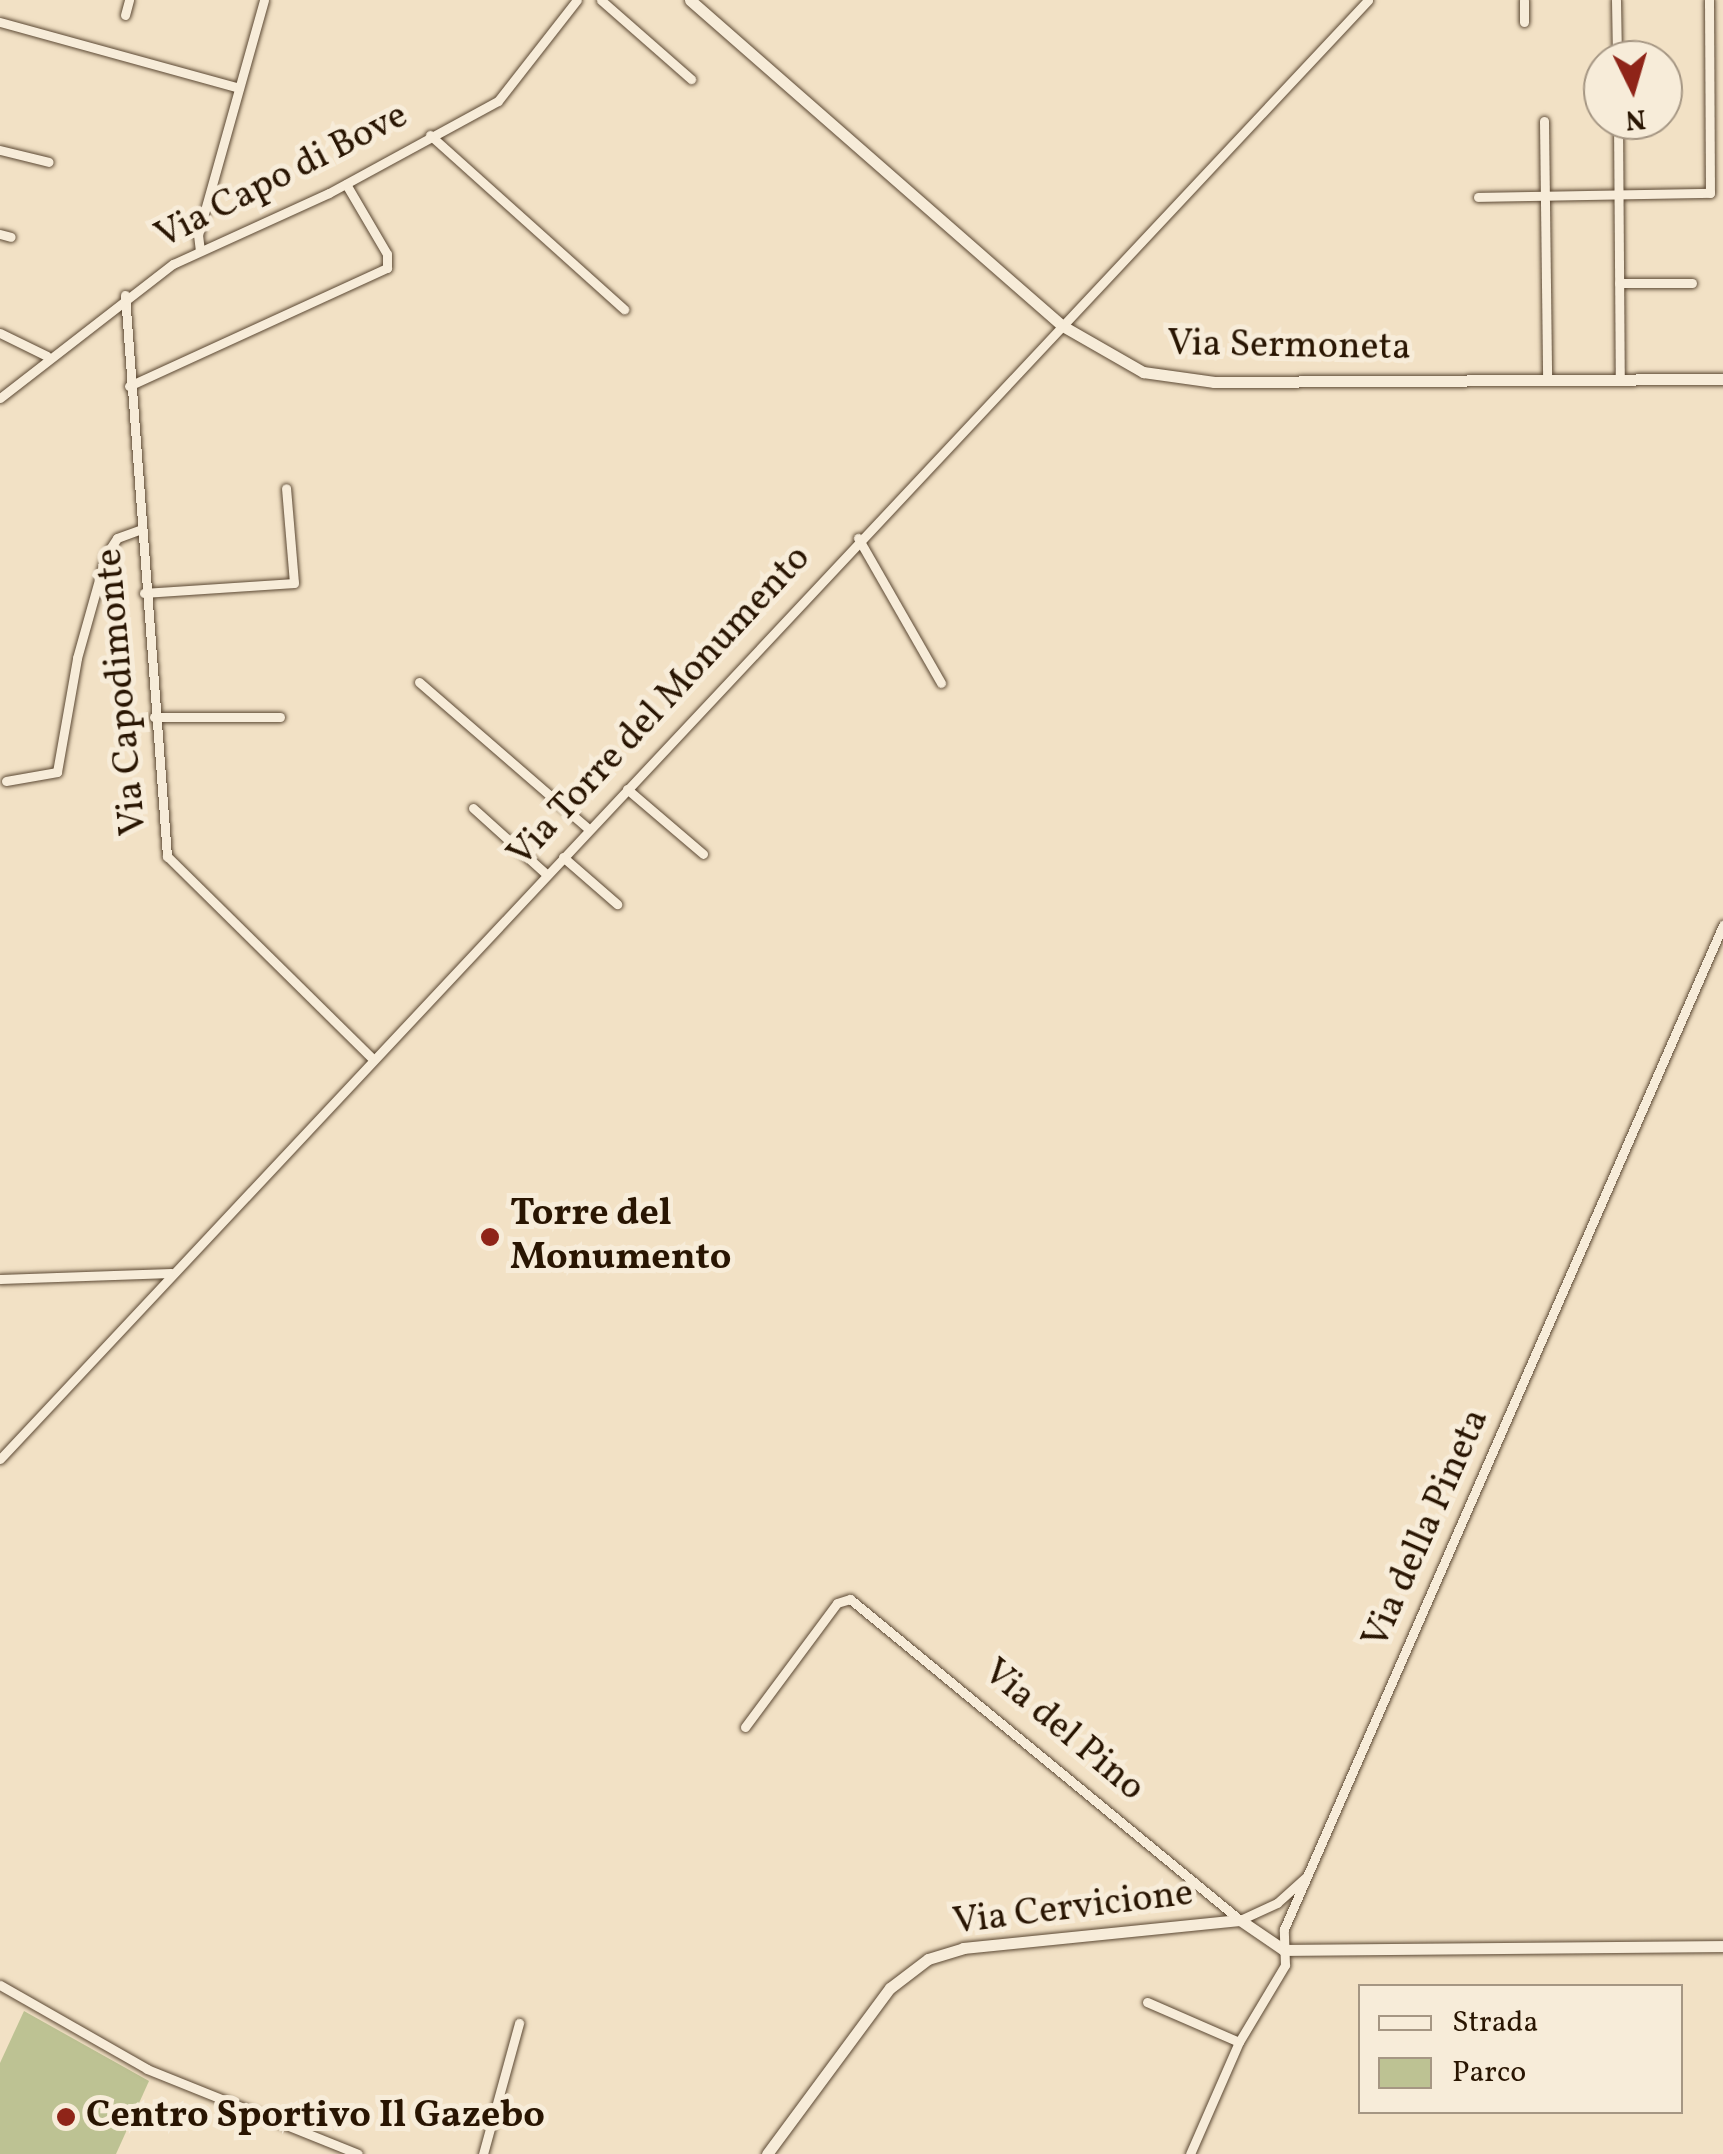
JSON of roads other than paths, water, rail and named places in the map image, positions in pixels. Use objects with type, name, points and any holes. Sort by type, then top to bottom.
[{"type":"street","points":[[125,15],[129,0]]},
{"type":"street","points":[[200,251],[198,234],[264,0]]},
{"type":"street","name":"Via Capo di Bove","points":[[0,398],[125,295],[200,251],[346,184],[503,97],[577,0]]},
{"type":"street","points":[[602,0],[691,79]]},
{"type":"street","name":"Via Sermoneta","points":[[690,0],[1060,325],[1120,362],[1175,380],[1723,379]]},
{"type":"street","name":"Via Torre del Monumento","points":[[0,1459],[858,538],[1368,0]]},
{"type":"street","points":[[1524,0],[1524,22]]},
{"type":"street","points":[[1616,0],[1617,40]]},
{"type":"street","points":[[1478,198],[1702,197],[1711,191],[1710,0]]},
{"type":"street","points":[[0,22],[239,88]]},
{"type":"street","points":[[1544,121],[1547,380]]},
{"type":"street","points":[[430,135],[624,309]]},
{"type":"street","points":[[1618,140],[1620,380]]},
{"type":"street","points":[[0,150],[50,162]]},
{"type":"street","points":[[129,386],[387,268],[388,254],[346,184]]},
{"type":"street","points":[[1619,283],[1692,283]]},
{"type":"street","name":"Via Capodimonte","points":[[125,295],[144,593],[171,866],[372,1058]]},
{"type":"street","points":[[0,333],[47,356]]},
{"type":"street","points":[[144,593],[294,583],[286,488]]},
{"type":"street","points":[[6,782],[57,772],[79,650],[106,555],[116,538],[139,530]]},
{"type":"street","points":[[858,538],[941,683]]},
{"type":"street","points":[[419,682],[589,829]]},
{"type":"street","points":[[154,717],[280,717]]},
{"type":"street","points":[[627,789],[703,854]]},
{"type":"street","points":[[472,808],[546,874]]},
{"type":"street","points":[[562,857],[617,904]]},
{"type":"street","name":"Via della Pineta","points":[[1190,2154],[1239,2042],[1285,1965],[1284,1929],[1316,1866],[1723,925]]},
{"type":"street","points":[[0,1279],[171,1273]]},
{"type":"street","name":"Via del Pino","points":[[745,1727],[842,1599],[863,1605],[1240,1920]]},
{"type":"street","name":"Via Cervicione","points":[[767,2154],[885,1994],[928,1958],[996,1942],[1240,1920],[1282,1900],[1316,1866]]},
{"type":"street","name":"Via Cervicione","points":[[1240,1920],[1284,1950]]},
{"type":"street","points":[[1284,1950],[1723,1946]]},
{"type":"street","points":[[0,1986],[137,2064],[358,2154]]},
{"type":"street","points":[[1147,2002],[1239,2042]]},
{"type":"street","points":[[483,2154],[519,2023]]},
{"type":"place","name":"Torre del Monumento","points":[[490,1237]]},
{"type":"place","name":"Centro Sportivo Il Gazebo","points":[[66,2117]]}]
